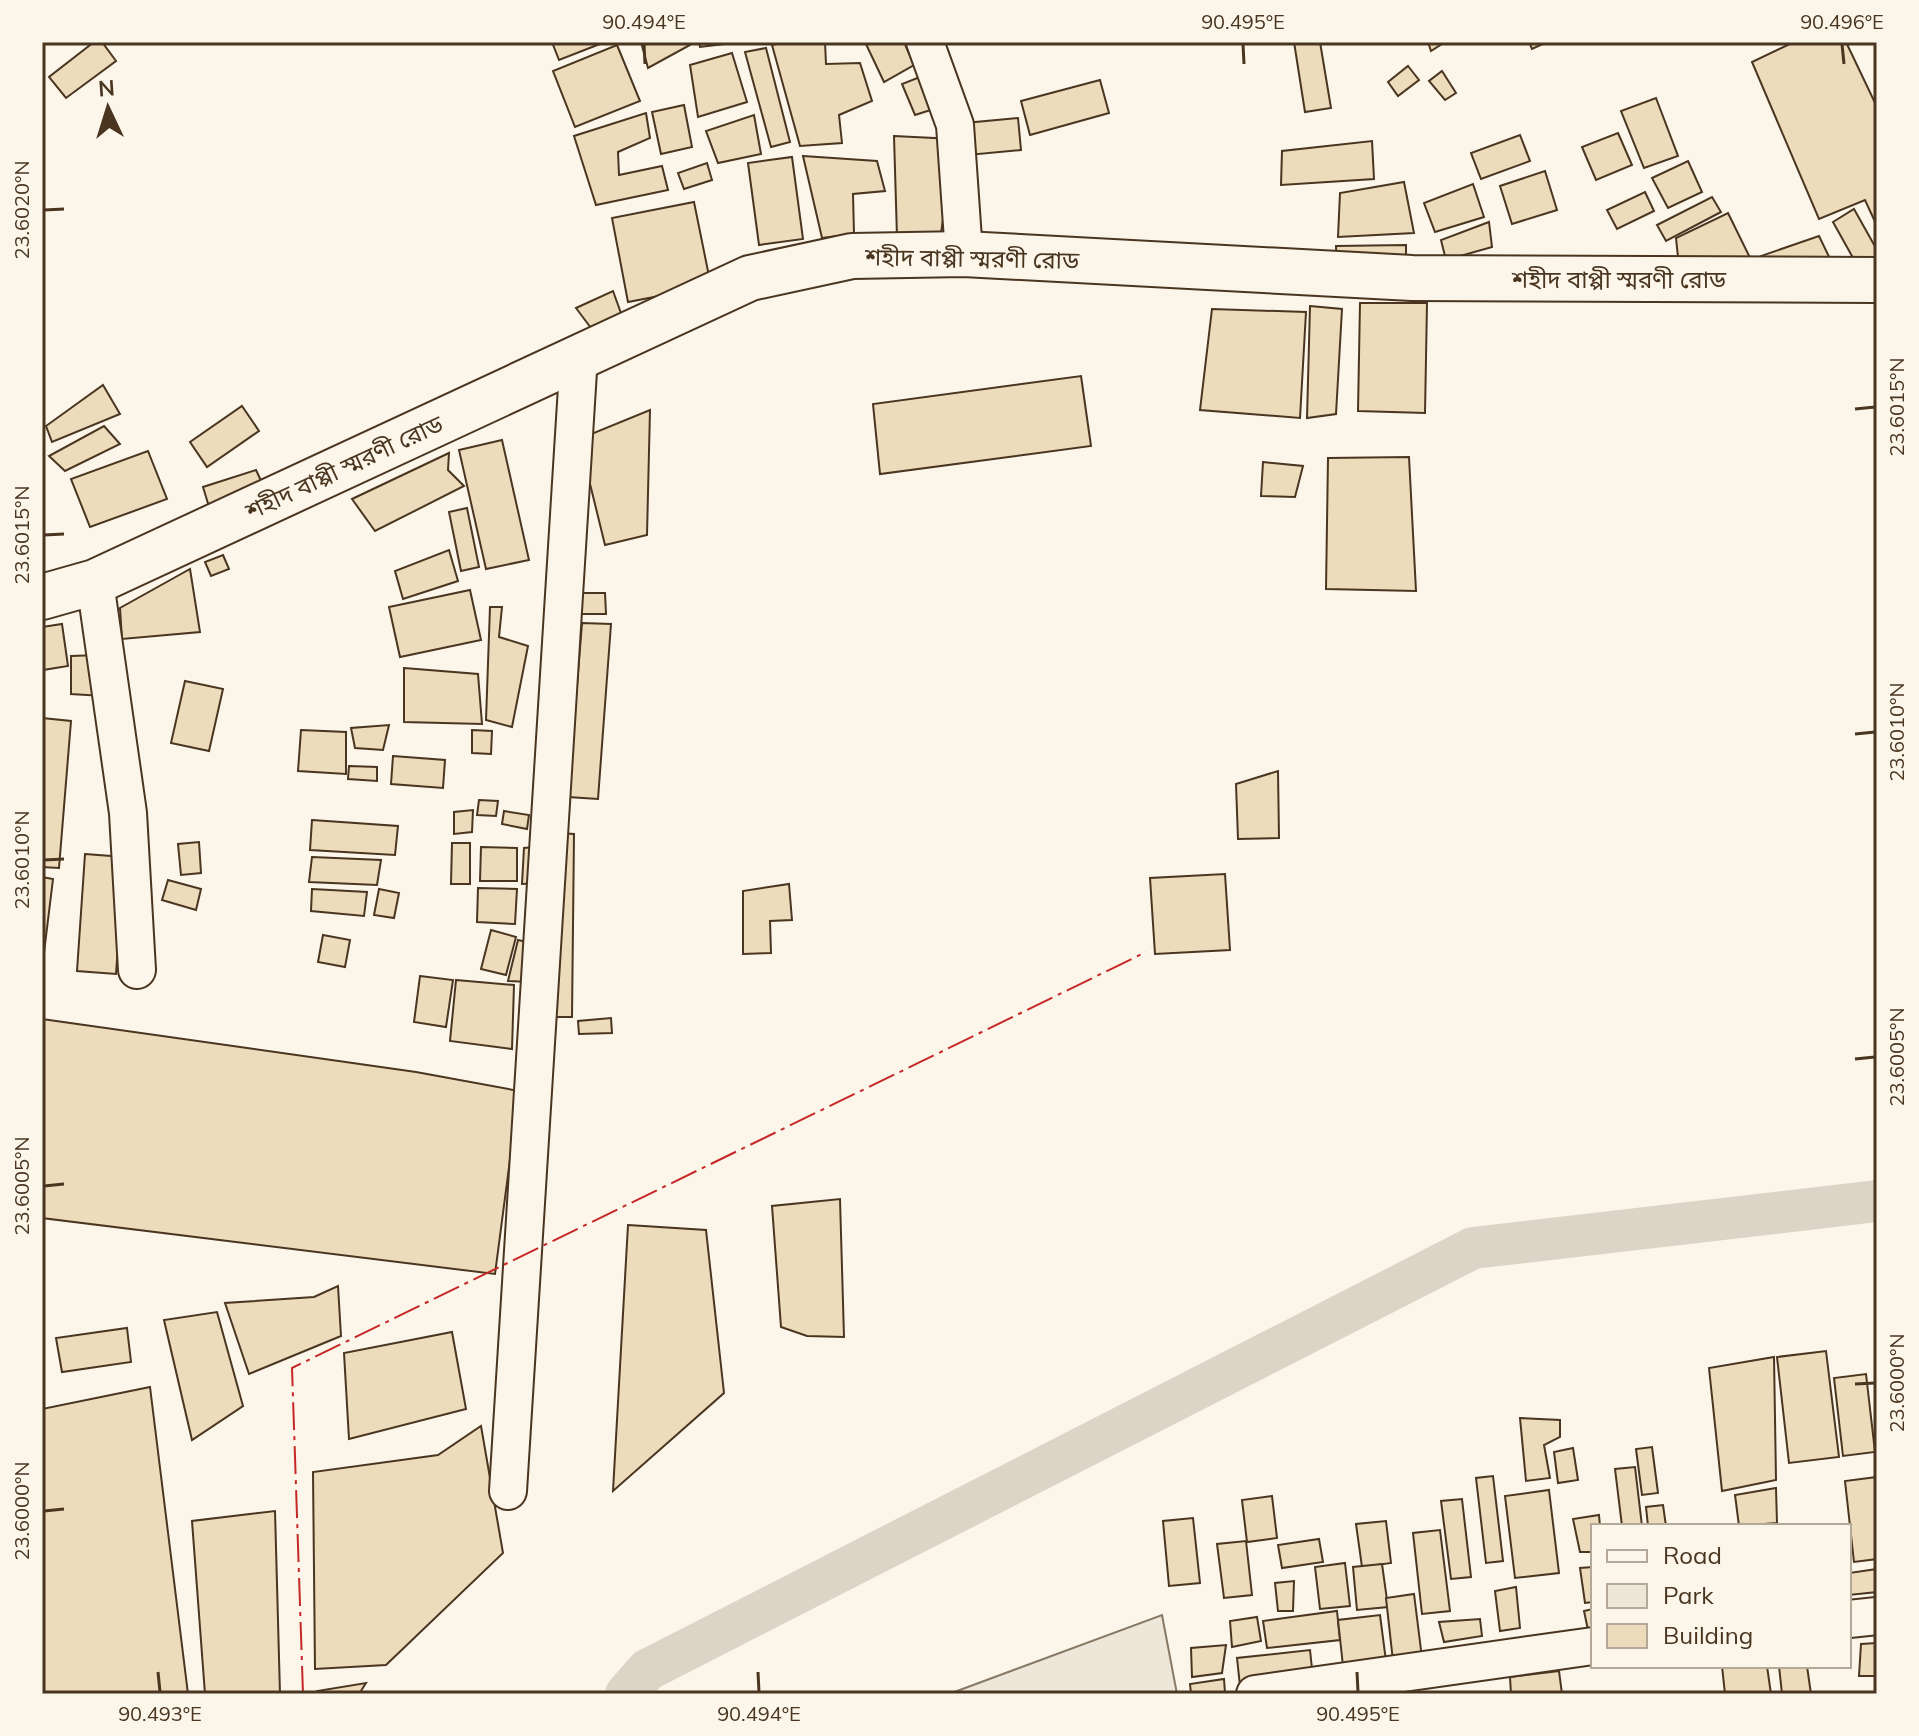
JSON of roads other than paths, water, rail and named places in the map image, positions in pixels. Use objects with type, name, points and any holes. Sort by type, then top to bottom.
[{"type":"street","points":[[925,42],[955,125],[964,254]]},
{"type":"street","name":"শহীদ বাপ্পী স্মরণী রোড","points":[[42,597],[95,582],[750,278],[852,256],[964,254],[1412,278],[1877,280]]},
{"type":"street","points":[[508,1491],[579,355]]},
{"type":"street","points":[[95,582],[128,813],[137,970]]},
{"type":"street","points":[[1851,1619],[1877,1616]]},
{"type":"street","points":[[1255,1694],[1591,1646]]},
{"type":"waterway","points":[[626,1694],[647,1670],[1473,1248],[1877,1201]]}]
